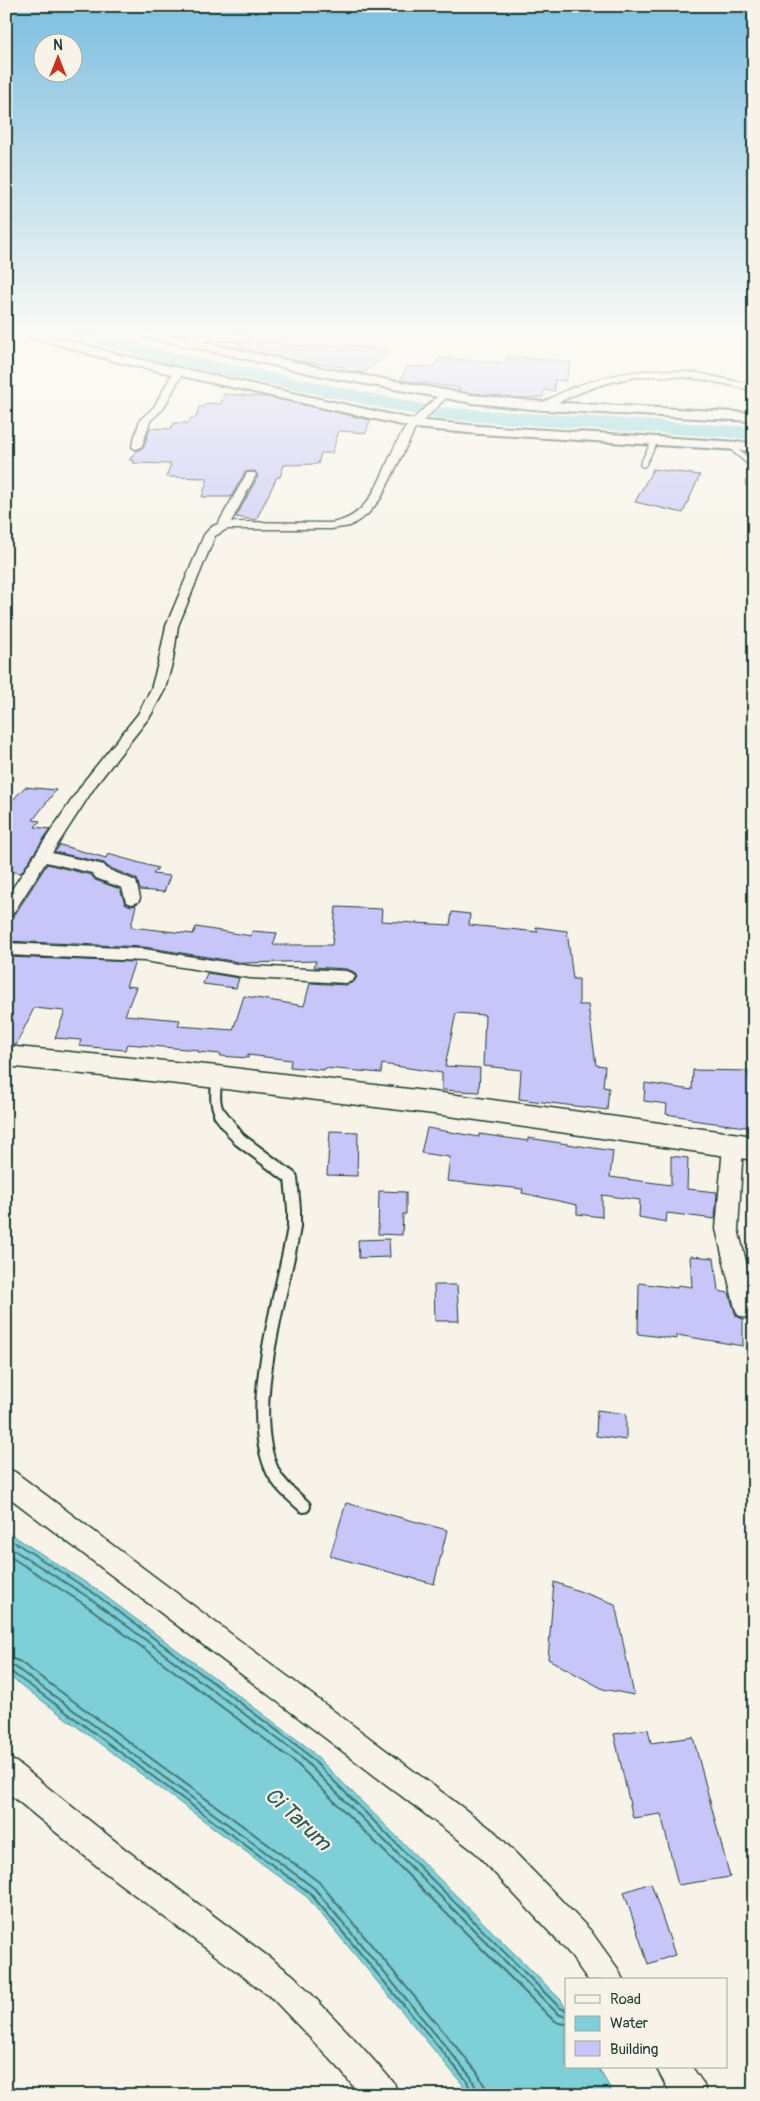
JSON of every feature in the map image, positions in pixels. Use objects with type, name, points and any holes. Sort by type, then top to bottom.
[{"type":"main road","points":[[6,1056],[217,1077],[442,1104],[743,1147]]},
{"type":"street","points":[[137,446],[142,430]]},
{"type":"street","points":[[6,911],[90,783],[144,714],[158,689],[166,660],[172,626],[210,535],[216,528],[223,525],[331,526],[346,524],[355,520],[377,496],[410,430]]},
{"type":"street","points":[[481,430],[754,448]]},
{"type":"street","points":[[223,525],[252,475]]},
{"type":"street","points":[[42,856],[98,869],[102,874],[110,875],[130,885],[132,898]]},
{"type":"street","points":[[6,949],[85,954],[126,954],[250,972],[346,977]]},
{"type":"street","points":[[743,1147],[727,1229],[746,1308]]},
{"type":"street","points":[[6,1480],[486,1842],[579,1941],[607,1978]]},
{"type":"street","points":[[6,1772],[114,1860],[282,1988],[349,2056],[382,2095]]},
{"type":"street","points":[[673,2068],[691,2095]]},
{"type":"lane","points":[[643,464],[655,441]]},
{"type":"lane","points":[[734,446],[736,451],[754,466]]},
{"type":"lane","points":[[749,483],[754,475]]},
{"type":"lane","points":[[217,1077],[215,1095],[217,1110],[239,1139],[291,1178],[294,1198],[294,1226],[266,1376],[262,1423],[265,1446],[272,1470],[284,1488],[304,1506]]},
{"type":"water","name":"Ci Tarum","points":[[6,1531],[97,1590],[307,1747],[561,2000],[565,2007],[565,2068],[599,2068],[614,2095],[468,2095],[463,2085],[307,1897],[6,1674]]},
{"type":"building","points":[[149,430],[367,430],[366,433],[339,431],[332,453],[321,453],[318,464],[284,465],[280,477],[277,477],[256,520],[236,517],[258,476],[255,471],[245,472],[231,497],[202,497],[208,478],[166,477],[171,464],[133,463],[134,460],[129,460],[136,451],[144,447]]},
{"type":"building","points":[[653,469],[700,475],[683,513],[635,502]]},
{"type":"building","points":[[25,787],[56,790],[33,820],[40,821],[35,827],[50,829],[21,873],[6,871],[6,807]]},
{"type":"building","points":[[60,845],[106,858],[108,854],[158,868],[153,874],[170,876],[164,892],[140,890],[137,879],[108,867],[104,863],[55,852]]},
{"type":"building","points":[[47,864],[91,875],[95,880],[120,889],[125,904],[136,905],[131,927],[193,934],[196,927],[251,936],[252,931],[277,933],[273,945],[332,945],[336,907],[382,909],[381,921],[450,925],[452,912],[470,914],[469,925],[538,932],[536,927],[567,931],[573,979],[579,979],[579,1005],[588,1005],[596,1065],[605,1066],[603,1087],[609,1088],[607,1110],[519,1099],[521,1070],[483,1066],[485,1015],[456,1013],[445,1066],[480,1068],[479,1092],[442,1090],[442,1073],[382,1064],[381,1073],[325,1068],[324,1070],[290,1067],[291,1060],[248,1055],[248,1058],[220,1056],[221,1054],[198,1052],[198,1050],[127,1044],[125,1050],[79,1046],[81,1040],[55,1038],[65,1011],[34,1008],[16,1045],[6,1044],[6,957],[135,962],[126,986],[136,987],[125,1015],[180,1020],[178,1026],[233,1030],[244,996],[304,1006],[310,983],[346,985],[354,982],[357,977],[354,972],[347,969],[314,967],[316,961],[245,963],[144,947],[6,941],[6,920],[10,920],[14,916]]},
{"type":"building","points":[[207,973],[239,978],[236,988],[203,984]]},
{"type":"building","points":[[693,1070],[748,1071],[754,1106],[754,1128],[691,1120],[691,1118],[666,1114],[667,1104],[644,1101],[645,1083],[692,1090]]},
{"type":"building","points":[[427,1128],[479,1137],[479,1134],[528,1141],[528,1138],[613,1151],[610,1177],[671,1185],[671,1156],[688,1158],[687,1189],[717,1192],[715,1219],[667,1213],[666,1222],[639,1217],[640,1200],[602,1195],[602,1217],[577,1214],[577,1205],[522,1193],[523,1189],[447,1181],[450,1157],[421,1153]]},
{"type":"building","points":[[330,1131],[358,1132],[357,1176],[327,1175]]},
{"type":"building","points":[[379,1191],[406,1192],[406,1214],[403,1214],[402,1235],[378,1234]]},
{"type":"building","points":[[389,1239],[390,1257],[359,1258],[358,1240]]},
{"type":"building","points":[[690,1256],[714,1258],[718,1291],[729,1293],[736,1316],[743,1319],[743,1346],[677,1335],[677,1339],[638,1334],[639,1283],[677,1288],[678,1285],[692,1287]]},
{"type":"building","points":[[434,1285],[457,1285],[459,1321],[435,1321]]},
{"type":"building","points":[[597,1410],[626,1414],[626,1440],[596,1436]]},
{"type":"building","points":[[346,1503],[447,1530],[434,1584],[330,1556]]},
{"type":"building","points":[[554,1582],[615,1604],[634,1695],[603,1689],[548,1659]]},
{"type":"building","points":[[648,1729],[651,1743],[693,1737],[730,1877],[678,1885],[661,1814],[633,1818],[614,1734]]},
{"type":"building","points":[[651,1883],[675,1955],[648,1964],[624,1892]]},
{"type":"waterway","points":[[707,430],[754,433]]}]
